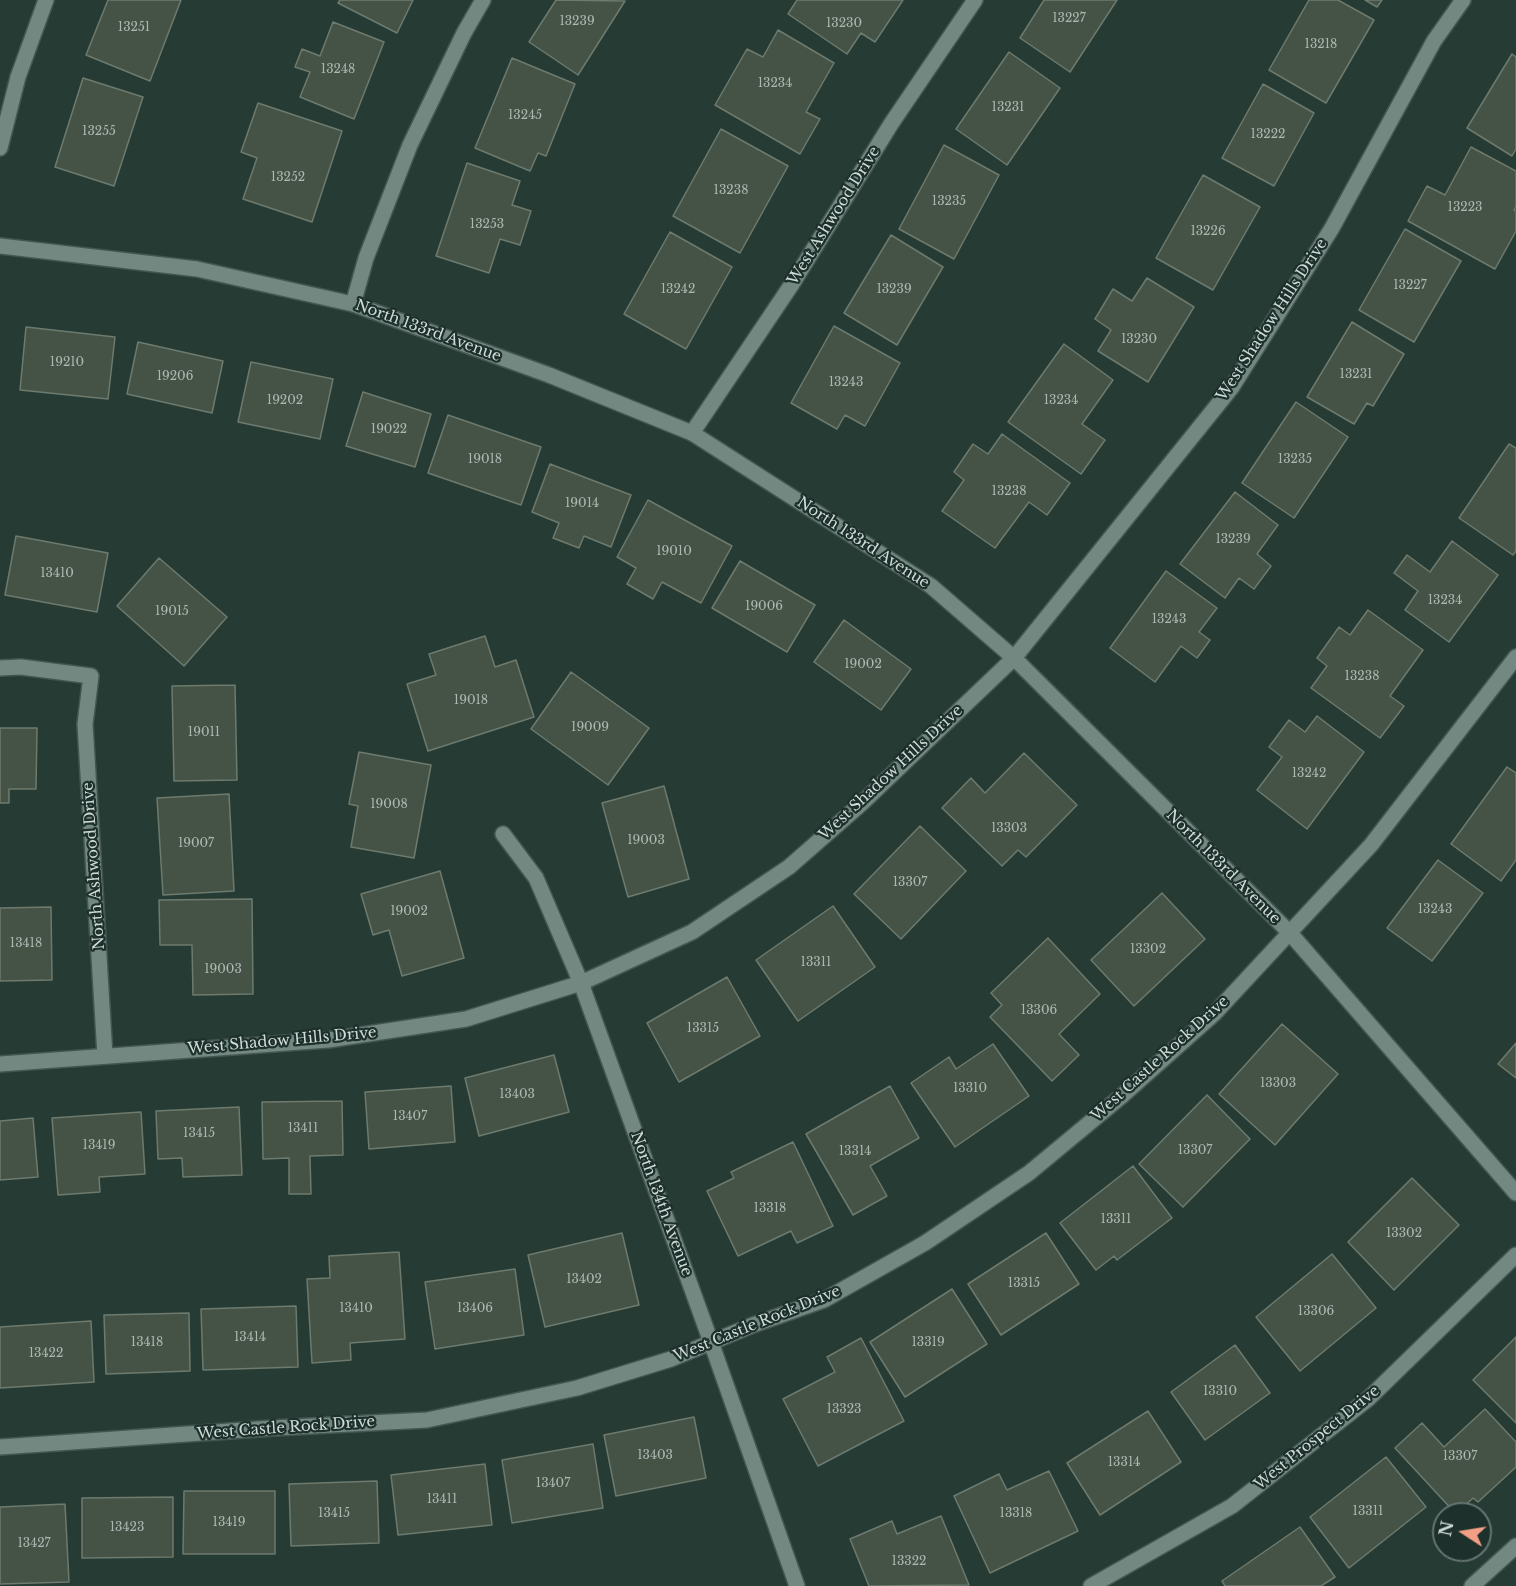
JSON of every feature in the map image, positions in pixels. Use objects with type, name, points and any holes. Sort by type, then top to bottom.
[{"type":"street","points":[[0,148],[18,77],[46,0]]},
{"type":"street","points":[[353,304],[366,258],[410,145],[464,33],[483,0]]},
{"type":"street","name":"West Ashwood Drive","points":[[692,433],[792,284],[891,124],[975,0]]},
{"type":"street","name":"West Shadow Hills Drive","points":[[0,1064],[328,1040],[466,1018],[581,982],[692,932],[789,867],[862,803],[1014,658],[1232,387],[1332,228],[1434,41],[1462,0]]},
{"type":"street","name":"North 133rd Avenue","points":[[0,246],[197,269],[353,304],[549,375],[692,433],[931,586],[1014,658],[1289,932],[1516,1193]]},
{"type":"street","name":"West Castle Rock Drive","points":[[0,1447],[427,1420],[577,1388],[671,1359],[824,1300],[925,1243],[1029,1173],[1123,1095],[1215,1013],[1371,845],[1516,657]]},
{"type":"street","name":"North Ashwood Drive","points":[[0,668],[21,667],[91,676],[85,724],[105,1056]]},
{"type":"street","name":"North 134th Avenue","points":[[502,834],[536,878],[581,982],[797,1586]]},
{"type":"street","name":"West Prospect Drive","points":[[1091,1586],[1232,1506],[1250,1492],[1368,1399],[1516,1255]]},
{"type":"street","points":[[1472,1586],[1516,1546]]},
{"type":"building","points":[[108,0],[181,0],[150,81],[86,55]]},
{"type":"building","points":[[340,0],[413,0],[397,33],[338,3]]},
{"type":"building","points":[[556,0],[625,1],[578,75],[529,42]]},
{"type":"building","points":[[797,0],[903,0],[875,42],[861,33],[847,54],[788,14]]},
{"type":"building","points":[[1044,0],[1117,0],[1070,72],[1020,38]]},
{"type":"building","points":[[1309,0],[1338,0],[1374,20],[1326,103],[1269,70]]},
{"type":"building","points":[[1365,0],[1382,0],[1377,7]]},
{"type":"building","points":[[333,22],[384,42],[354,119],[300,97],[310,72],[295,67],[302,49],[320,56]]},
{"type":"building","points":[[778,30],[834,63],[806,112],[820,119],[800,154],[715,105],[747,49],[763,57]]},
{"type":"building","points":[[1009,52],[1060,88],[1007,165],[956,129]]},
{"type":"building","points":[[1512,54],[1516,57],[1516,149],[1512,156],[1467,128]]},
{"type":"building","points":[[512,58],[575,84],[546,156],[538,153],[530,171],[475,148]]},
{"type":"building","points":[[83,78],[143,97],[114,186],[55,167]]},
{"type":"building","points":[[1263,84],[1314,113],[1274,186],[1222,158]]},
{"type":"building","points":[[258,103],[342,131],[312,222],[243,199],[257,158],[241,152]]},
{"type":"building","points":[[721,129],[788,166],[740,253],[673,216]]},
{"type":"building","points":[[944,145],[999,175],[954,259],[899,229]]},
{"type":"building","points":[[1471,147],[1516,171],[1516,207],[1514,210],[1516,211],[1516,231],[1495,269],[1408,221],[1427,186],[1445,195]]},
{"type":"building","points":[[467,163],[520,181],[512,205],[531,211],[520,245],[500,239],[489,273],[436,256]]},
{"type":"building","points":[[1203,175],[1260,207],[1213,290],[1156,258]]},
{"type":"building","points":[[1405,229],[1461,261],[1414,342],[1359,310]]},
{"type":"building","points":[[670,232],[732,267],[686,349],[624,314]]},
{"type":"building","points":[[891,235],[943,267],[897,345],[844,313]]},
{"type":"building","points":[[1147,278],[1194,307],[1148,382],[1098,351],[1111,330],[1095,319],[1113,289],[1132,301]]},
{"type":"building","points":[[1352,322],[1404,354],[1373,406],[1367,403],[1354,424],[1307,397]]},
{"type":"building","points":[[834,326],[900,363],[865,426],[845,415],[837,429],[791,403]]},
{"type":"building","points":[[26,327],[115,337],[108,399],[20,390]]},
{"type":"building","points":[[138,342],[223,361],[212,413],[127,394]]},
{"type":"building","points":[[1064,344],[1113,380],[1082,424],[1105,440],[1081,474],[1008,422]]},
{"type":"building","points":[[251,362],[333,379],[320,439],[238,422]]},
{"type":"building","points":[[363,392],[431,414],[415,467],[346,446]]},
{"type":"building","points":[[1296,402],[1348,437],[1294,518],[1242,483]]},
{"type":"building","points":[[448,415],[541,447],[521,505],[428,473]]},
{"type":"building","points":[[1002,434],[1070,483],[1047,515],[1029,502],[995,548],[942,511],[964,480],[954,472],[973,444],[988,454]]},
{"type":"building","points":[[1509,444],[1516,448],[1516,551],[1513,555],[1459,518]]},
{"type":"building","points":[[550,464],[631,495],[611,547],[584,536],[579,548],[553,538],[559,523],[532,512]]},
{"type":"building","points":[[1235,492],[1278,525],[1257,554],[1271,566],[1254,589],[1239,578],[1225,598],[1180,564]]},
{"type":"building","points":[[648,500],[732,546],[701,603],[662,582],[653,599],[627,584],[636,568],[617,557]]},
{"type":"building","points":[[16,536],[108,553],[97,612],[5,595]]},
{"type":"building","points":[[1452,541],[1498,575],[1449,642],[1405,610],[1418,591],[1394,573],[1407,555],[1430,572]]},
{"type":"building","points":[[159,558],[227,617],[184,666],[117,606]]},
{"type":"building","points":[[740,561],[815,605],[787,652],[712,608]]},
{"type":"building","points":[[1166,571],[1217,608],[1199,632],[1210,640],[1197,658],[1181,646],[1155,682],[1110,648]]},
{"type":"building","points":[[1368,610],[1423,650],[1390,696],[1404,706],[1380,738],[1311,688],[1327,666],[1317,658],[1339,627],[1350,635]]},
{"type":"building","points":[[844,620],[911,669],[881,710],[814,662]]},
{"type":"building","points":[[485,636],[495,667],[516,660],[534,717],[428,751],[407,684],[436,675],[429,654]]},
{"type":"building","points":[[571,672],[649,728],[608,785],[531,729]]},
{"type":"building","points":[[235,685],[237,780],[174,781],[172,686]]},
{"type":"building","points":[[1317,716],[1364,752],[1307,829],[1257,790],[1282,757],[1269,747],[1289,720],[1305,732]]},
{"type":"building","points":[[0,728],[37,728],[36,789],[9,789],[9,803],[0,803]]},
{"type":"building","points":[[359,752],[431,765],[414,858],[351,847],[358,806],[349,804]]},
{"type":"building","points":[[1024,753],[1077,805],[1026,857],[1018,850],[1002,866],[942,808],[971,778],[985,793]]},
{"type":"building","points":[[1507,767],[1516,773],[1516,860],[1501,881],[1451,844]]},
{"type":"building","points":[[664,786],[689,879],[628,897],[602,803]]},
{"type":"building","points":[[229,794],[234,891],[163,895],[157,798]]},
{"type":"building","points":[[920,826],[966,871],[901,939],[854,894]]},
{"type":"building","points":[[1438,860],[1483,893],[1432,961],[1387,928]]},
{"type":"building","points":[[440,871],[464,958],[402,976],[389,930],[373,935],[361,894]]},
{"type":"building","points":[[1162,893],[1205,939],[1134,1006],[1091,960]]},
{"type":"building","points":[[252,899],[253,994],[193,995],[192,945],[160,945],[159,900]]},
{"type":"building","points":[[833,906],[875,967],[798,1021],[756,960]]},
{"type":"building","points":[[51,907],[52,980],[0,981],[0,908]]},
{"type":"building","points":[[1048,938],[1100,994],[1059,1034],[1079,1055],[1052,1081],[990,1017],[1002,1005],[991,993]]},
{"type":"building","points":[[727,977],[760,1036],[679,1082],[647,1023]]},
{"type":"building","points":[[1282,1024],[1338,1074],[1275,1145],[1219,1094]]},
{"type":"building","points":[[1516,1043],[1516,1078],[1498,1064]]},
{"type":"building","points":[[993,1044],[1029,1096],[955,1147],[911,1083],[949,1057],[956,1069]]},
{"type":"building","points":[[554,1055],[569,1112],[479,1136],[465,1078]]},
{"type":"building","points":[[451,1086],[455,1142],[369,1149],[365,1092]]},
{"type":"building","points":[[890,1086],[919,1138],[870,1166],[887,1196],[853,1215],[806,1134]]},
{"type":"building","points":[[1207,1095],[1250,1139],[1183,1207],[1139,1164]]},
{"type":"building","points":[[342,1101],[343,1155],[310,1156],[311,1194],[289,1194],[289,1158],[263,1159],[262,1102]]},
{"type":"building","points":[[239,1107],[242,1175],[183,1177],[182,1158],[158,1159],[156,1111]]},
{"type":"building","points":[[141,1112],[145,1174],[99,1177],[100,1192],[58,1195],[52,1118]]},
{"type":"building","points":[[33,1118],[38,1177],[0,1180],[0,1121]]},
{"type":"building","points":[[793,1142],[833,1226],[797,1243],[791,1231],[738,1256],[707,1191],[734,1178],[731,1172]]},
{"type":"building","points":[[1133,1166],[1172,1218],[1117,1260],[1114,1256],[1096,1270],[1060,1223]]},
{"type":"building","points":[[1412,1178],[1459,1225],[1394,1290],[1348,1242]]},
{"type":"building","points":[[622,1233],[639,1305],[545,1327],[528,1255]]},
{"type":"building","points":[[1046,1233],[1079,1284],[1001,1335],[968,1284]]},
{"type":"building","points":[[399,1252],[405,1339],[350,1343],[351,1360],[312,1363],[307,1279],[330,1278],[329,1256]]},
{"type":"building","points":[[1332,1254],[1376,1308],[1300,1371],[1256,1317]]},
{"type":"building","points":[[515,1269],[524,1335],[435,1349],[425,1282]]},
{"type":"building","points":[[952,1289],[987,1344],[905,1397],[870,1342]]},
{"type":"building","points":[[296,1306],[298,1367],[203,1370],[201,1309]]},
{"type":"building","points":[[189,1313],[190,1371],[106,1374],[104,1315]]},
{"type":"building","points":[[91,1321],[94,1382],[0,1388],[0,1327]]},
{"type":"building","points":[[1516,1337],[1516,1423],[1473,1380]]},
{"type":"building","points":[[861,1338],[904,1421],[818,1466],[783,1399],[835,1372],[827,1357]]},
{"type":"building","points":[[1235,1345],[1270,1393],[1205,1440],[1171,1392]]},
{"type":"building","points":[[1485,1409],[1516,1442],[1516,1467],[1478,1502],[1473,1498],[1469,1502],[1445,1502],[1395,1448],[1422,1423],[1444,1447]]},
{"type":"building","points":[[1148,1411],[1181,1462],[1100,1515],[1067,1463]]},
{"type":"building","points":[[694,1417],[706,1478],[616,1496],[604,1435]]},
{"type":"building","points":[[593,1444],[603,1508],[512,1523],[502,1460]]},
{"type":"building","points":[[1386,1457],[1426,1507],[1349,1568],[1310,1517]]},
{"type":"building","points":[[485,1464],[492,1525],[398,1535],[391,1475]]},
{"type":"building","points":[[1049,1471],[1078,1531],[990,1573],[954,1496],[999,1474],[1007,1490]]},
{"type":"building","points":[[377,1481],[379,1543],[291,1546],[289,1484]]},
{"type":"building","points":[[184,1491],[275,1491],[275,1554],[183,1554]]},
{"type":"building","points":[[173,1497],[173,1557],[82,1558],[82,1498]]},
{"type":"building","points":[[65,1504],[69,1582],[0,1584],[0,1507]]},
{"type":"building","points":[[941,1516],[969,1585],[869,1586],[850,1539],[892,1521],[897,1534]]},
{"type":"building","points":[[1300,1527],[1335,1577],[1321,1586],[1225,1586],[1222,1581]]}]
